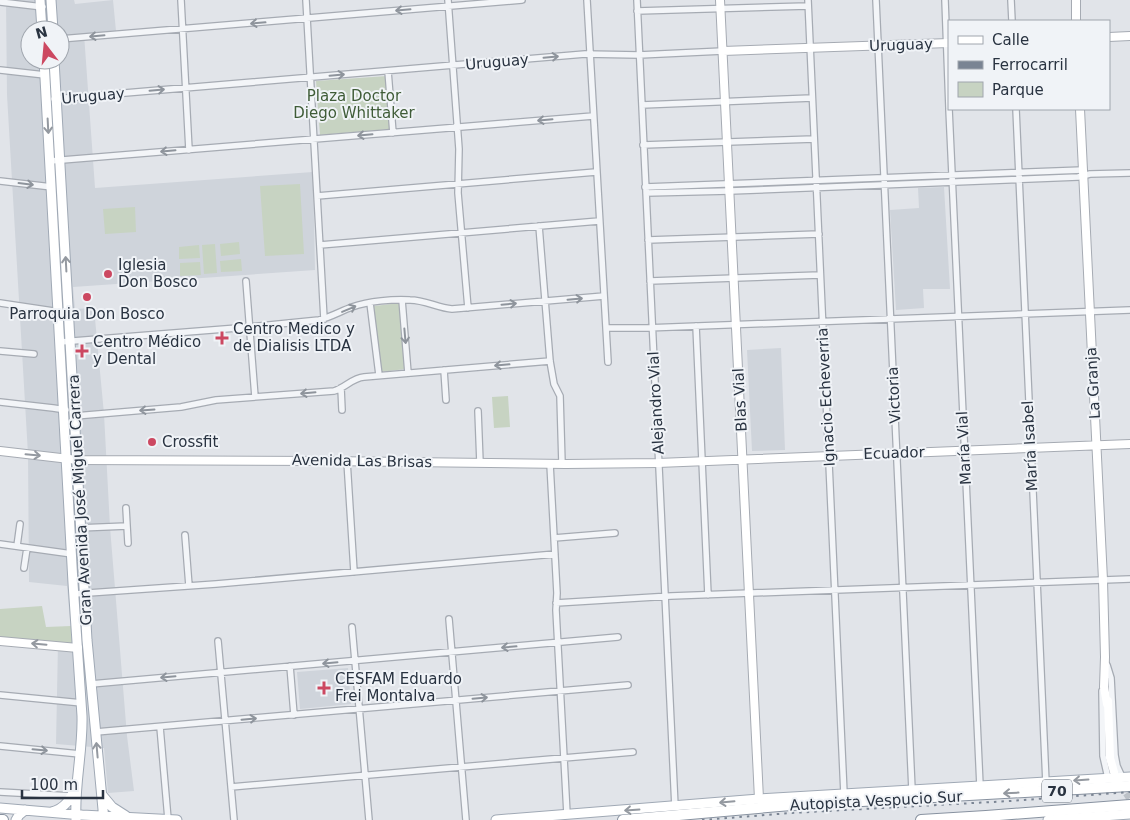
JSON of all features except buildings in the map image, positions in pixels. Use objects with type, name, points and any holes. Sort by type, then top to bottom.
[{"type":"highway","name":"Autopista Vespucio Sur","points":[[623,820],[791,805],[1130,786]]},
{"type":"highway","name":"Autopista Vespucio Sur","points":[[921,820],[1130,805]]},
{"type":"main road","points":[[41,3],[42,20]]},
{"type":"main road","points":[[51,3],[52,20]]},
{"type":"main road","name":"Gran Avenida José Miguel Carrera","points":[[45,70],[70,528],[82,703],[76,818]]},
{"type":"main road","name":"Gran Avenida José Miguel Carrera","points":[[55,70],[84,593],[104,818]]},
{"type":"main road","points":[[78,648],[84,651],[89,658]]},
{"type":"main road","points":[[496,820],[759,799],[1046,783],[1118,776]]},
{"type":"main road","points":[[0,808],[20,815],[58,810],[72,796],[77,780]]},
{"type":"main road","points":[[101,794],[112,807],[128,817]]},
{"type":"main road","points":[[52,812],[76,818],[128,817],[169,820]]},
{"type":"main road","points":[[1048,820],[1130,814]]},
{"type":"street","points":[[181,0],[190,150]]},
{"type":"street","points":[[306,0],[324,319]]},
{"type":"street","points":[[70,38],[307,18],[448,3],[522,0]]},
{"type":"street","points":[[586,0],[608,362]]},
{"type":"street","name":"Alejandro Vial","points":[[637,0],[675,807]]},
{"type":"street","name":"Victoria","points":[[876,0],[912,790]]},
{"type":"street","name":"María Vial","points":[[945,0],[948,43]]},
{"type":"street","points":[[1011,0],[1012,20]]},
{"type":"street","points":[[1076,0],[1076,20]]},
{"type":"street","points":[[0,2],[51,3]]},
{"type":"street","points":[[448,3],[459,160],[457,184],[468,308]]},
{"type":"street","points":[[637,11],[721,4],[808,3]]},
{"type":"street","name":"Ignacio Echeverria","points":[[808,3],[844,794]]},
{"type":"street","name":"Blas Vial","points":[[721,4],[759,799]]},
{"type":"street","points":[[1110,37],[1130,36]]},
{"type":"street","name":"Uruguay","points":[[46,100],[590,54],[639,55],[948,43]]},
{"type":"street","points":[[0,70],[45,75]]},
{"type":"street","points":[[388,71],[392,133]]},
{"type":"street","points":[[642,105],[812,98]]},
{"type":"street","name":"María Vial","points":[[949,110],[980,786]]},
{"type":"street","name":"María Isabel","points":[[1016,110],[1046,783]]},
{"type":"street","name":"La Granja","points":[[1080,110],[1103,580],[1105,657],[1102,699],[1103,756],[1118,776]]},
{"type":"street","points":[[50,161],[593,116]]},
{"type":"street","points":[[644,145],[814,139]]},
{"type":"street","points":[[317,196],[596,172]]},
{"type":"street","points":[[646,190],[952,178],[1078,177],[1083,173],[1130,173]]},
{"type":"street","points":[[0,181],[62,188]]},
{"type":"street","points":[[320,245],[600,221]]},
{"type":"street","points":[[538,226],[550,361],[554,384],[560,396],[562,464]]},
{"type":"street","points":[[648,240],[819,234]]},
{"type":"street","points":[[650,281],[820,275]]},
{"type":"street","points":[[246,281],[255,397]]},
{"type":"street","points":[[60,342],[250,327],[324,319],[351,307],[402,300],[420,301],[448,308],[468,308],[604,296]]},
{"type":"street","points":[[402,300],[408,373]]},
{"type":"street","points":[[0,303],[69,313]]},
{"type":"street","points":[[370,303],[378,375]]},
{"type":"street","points":[[606,328],[652,328],[1130,310]]},
{"type":"street","points":[[696,326],[708,595]]},
{"type":"street","points":[[0,351],[34,354]]},
{"type":"street","points":[[0,402],[64,410],[75,416],[181,407],[216,400],[334,391],[356,378],[378,375],[550,361]]},
{"type":"street","points":[[444,370],[446,400]]},
{"type":"street","points":[[341,388],[342,410]]},
{"type":"street","points":[[478,411],[480,463]]},
{"type":"street","name":"Ecuador","points":[[658,463],[1130,444]]},
{"type":"street","name":"Avenida Las Brisas","points":[[0,451],[78,460],[550,464],[658,463]]},
{"type":"street","points":[[347,461],[354,572]]},
{"type":"street","points":[[550,464],[567,814]]},
{"type":"street","points":[[126,508],[128,543]]},
{"type":"street","points":[[17,546],[20,524]]},
{"type":"street","points":[[70,528],[127,526]]},
{"type":"street","points":[[554,538],[615,533]]},
{"type":"street","points":[[185,535],[189,586]]},
{"type":"street","points":[[0,544],[72,554]]},
{"type":"street","points":[[24,568],[27,548]]},
{"type":"street","points":[[74,594],[189,586],[555,554]]},
{"type":"street","points":[[556,603],[708,595],[1130,579]]},
{"type":"street","points":[[449,619],[466,820]]},
{"type":"street","points":[[352,628],[369,820]]},
{"type":"street","points":[[91,684],[618,637]]},
{"type":"street","points":[[0,641],[78,648]]},
{"type":"street","points":[[218,641],[234,820]]},
{"type":"street","name":"La Granja","points":[[1105,657],[1111,678],[1118,776]]},
{"type":"street","name":"La Granja","points":[[1107,665],[1107,704]]},
{"type":"street","points":[[290,666],[294,715]]},
{"type":"street","name":"La Granja","points":[[1104,674],[1110,758],[1118,776]]},
{"type":"street","points":[[96,732],[628,685]]},
{"type":"street","points":[[0,696],[82,703]]},
{"type":"street","points":[[160,727],[169,820]]},
{"type":"street","points":[[0,746],[80,754]]},
{"type":"street","points":[[231,787],[633,752]]},
{"type":"street","points":[[0,792],[72,796]]},
{"type":"shaded area","points":[[6,0],[74,0],[75,4],[113,0],[116,31],[84,34],[95,188],[313,172],[315,270],[73,287],[75,309],[94,308],[104,414],[110,527],[127,736],[134,791],[108,793],[104,748],[56,744],[58,643],[72,644],[67,586],[29,582],[28,454],[7,95]]},
{"type":"shaded area","points":[[944,187],[950,289],[923,289],[924,308],[896,310],[890,210],[919,208],[918,188]]},
{"type":"shaded area","points":[[781,348],[785,450],[752,451],[747,350]]},
{"type":"shaded area","name":"CESFAM Eduardo Frei Montalva","points":[[348,668],[351,704],[300,709],[297,672]]},
{"type":"green space","name":"Plaza Doctor Diego Whittaker","points":[[387,76],[391,129],[320,135],[316,81]]},
{"type":"green space","points":[[300,184],[304,254],[265,256],[260,186]]},
{"type":"green space","points":[[135,207],[136,232],[105,234],[103,209]]},
{"type":"green space","points":[[239,242],[240,254],[221,256],[220,244]]},
{"type":"green space","points":[[215,244],[217,273],[204,274],[202,245]]},
{"type":"green space","points":[[199,245],[200,258],[179,259],[179,247]]},
{"type":"green space","points":[[241,259],[242,271],[221,272],[220,261]]},
{"type":"green space","points":[[200,262],[201,275],[180,276],[180,263]]},
{"type":"green space","points":[[400,303],[406,369],[380,372],[374,306]]},
{"type":"green space","points":[[508,396],[510,427],[494,428],[492,397]]},
{"type":"green space","points":[[42,606],[46,627],[71,626],[72,644],[0,638],[0,609]]},
{"type":"tunnel","points":[[1120,783],[1130,798]]},
{"type":"railway","points":[[702,820],[1130,792]]},
{"type":"place","name":"Iglesia Don Bosco","points":[[108,274]]},
{"type":"place","name":"Parroquia Don Bosco","points":[[87,297]]},
{"type":"place","name":"Centro Medico y de Dialisis LTDA","points":[[222,338]]},
{"type":"place","name":"Centro Médico y Dental","points":[[82,351]]},
{"type":"place","name":"Crossfit","points":[[152,442]]},
{"type":"place","name":"CESFAM Eduardo Frei Montalva","points":[[324,688]]}]
